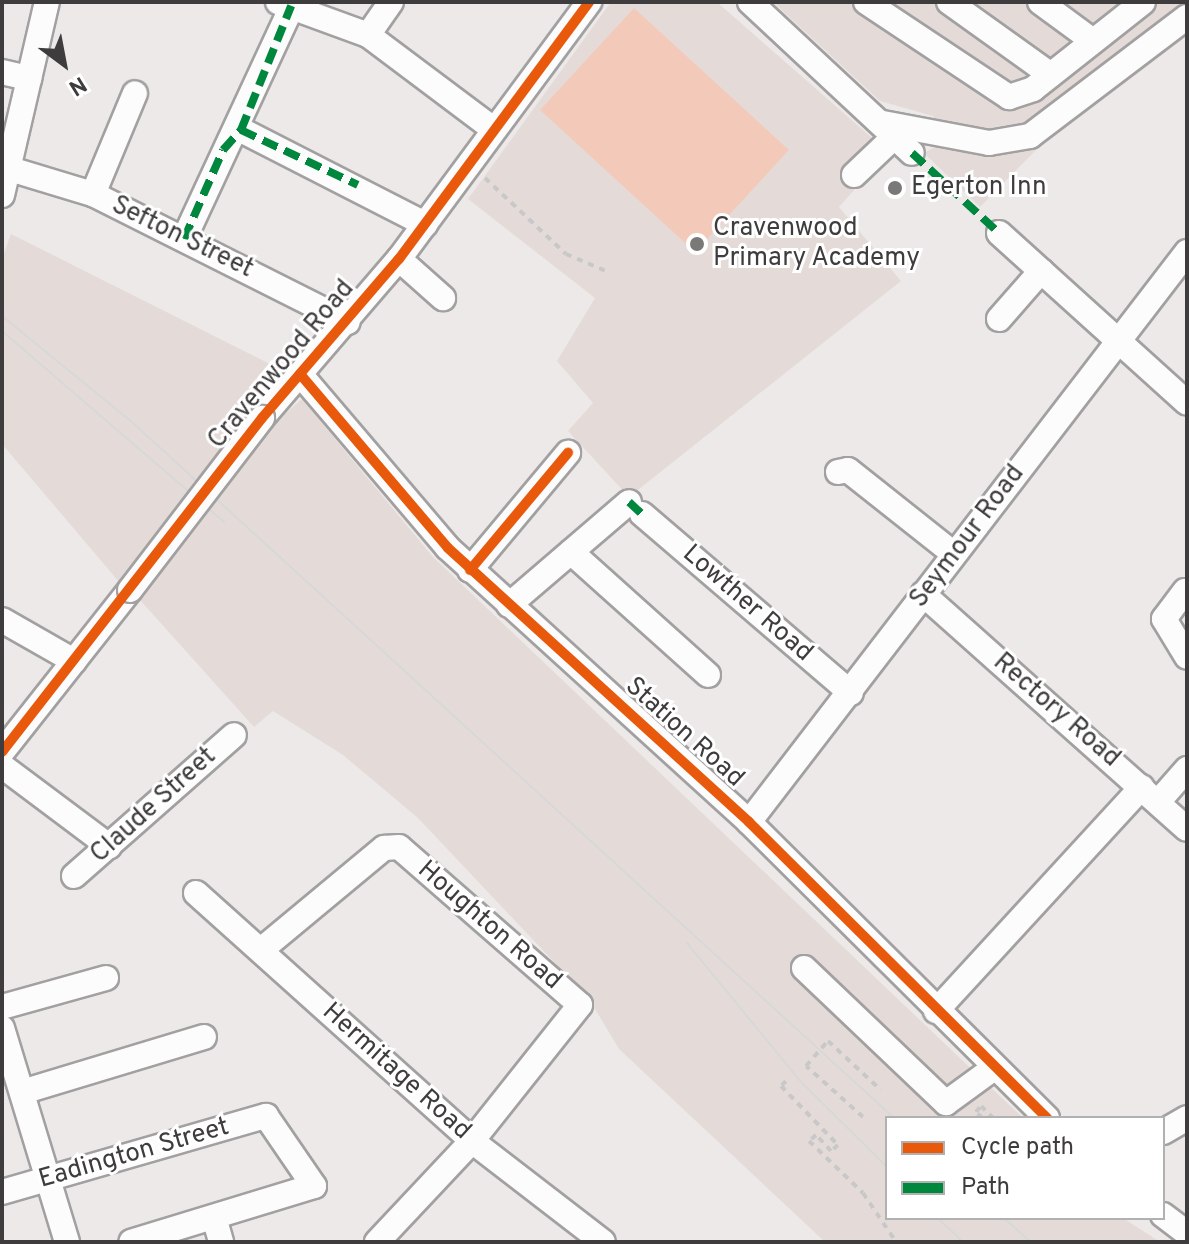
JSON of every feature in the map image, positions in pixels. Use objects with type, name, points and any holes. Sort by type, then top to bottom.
[{"type":"street","points":[[2,195],[47,2]]},
{"type":"street","points":[[368,35],[391,2]]},
{"type":"street","name":"Cravenwood Road","points":[[2,752],[262,418],[348,322],[399,259],[589,2]]},
{"type":"street","points":[[750,2],[896,137],[989,143],[1030,136],[1187,17]]},
{"type":"street","points":[[866,2],[999,95],[1026,94],[1093,41],[1129,6]]},
{"type":"street","points":[[949,2],[1051,75]]},
{"type":"street","points":[[1040,2],[1093,41]]},
{"type":"street","points":[[184,239],[223,150],[241,130],[288,3],[368,35],[493,129]]},
{"type":"street","points":[[2,72],[29,78]]},
{"type":"street","points":[[93,194],[135,93]]},
{"type":"street","points":[[241,130],[358,185],[425,224]]},
{"type":"street","points":[[854,175],[896,137]]},
{"type":"street","name":"Sefton Street","points":[[10,169],[93,194],[348,322]]},
{"type":"street","points":[[999,233],[1187,403]]},
{"type":"street","name":"Seymour Road","points":[[749,822],[1187,252]]},
{"type":"street","points":[[399,259],[443,298]]},
{"type":"street","points":[[999,319],[1041,271]]},
{"type":"street","name":"Station Road","points":[[300,374],[470,570],[749,822],[1045,1116]]},
{"type":"street","points":[[470,570],[568,453]]},
{"type":"street","points":[[838,472],[848,470],[954,554]]},
{"type":"street","name":"Lowther Road","points":[[571,552],[636,508],[851,693]]},
{"type":"street","points":[[509,605],[571,552],[708,675]]},
{"type":"street","points":[[1185,591],[1164,619],[1187,657]]},
{"type":"street","name":"Rectory Road","points":[[923,594],[1187,829]]},
{"type":"street","points":[[2,620],[74,661]]},
{"type":"street","name":"Claude Street","points":[[74,876],[234,735]]},
{"type":"street","points":[[2,766],[109,846]]},
{"type":"street","points":[[936,1011],[1048,888],[1150,794],[1187,769]]},
{"type":"street","name":"Houghton Road","points":[[261,950],[384,848],[399,847],[580,1005],[472,1141]]},
{"type":"street","name":"Hermitage Road","points":[[196,893],[472,1141],[603,1242]]},
{"type":"street","points":[[804,968],[946,1103],[994,1068]]},
{"type":"street","points":[[2,1007],[106,978]]},
{"type":"street","points":[[2,1028],[67,1242]]},
{"type":"street","points":[[22,1092],[204,1037]]},
{"type":"street","name":"Eadington Street","points":[[2,1192],[266,1116],[314,1186],[214,1217]]},
{"type":"street","points":[[1165,1131],[1187,1118]]},
{"type":"street","points":[[377,1242],[472,1141]]},
{"type":"street","points":[[1165,1216],[1187,1233]]},
{"type":"street","points":[[131,1242],[214,1217],[221,1242]]},
{"type":"path","points":[[468,163],[566,254],[608,272]]},
{"type":"path","points":[[800,1069],[828,1041],[881,1090]]},
{"type":"path","points":[[806,1066],[863,1117]]},
{"type":"path","points":[[786,1081],[781,1086],[838,1145],[831,1151],[816,1135],[809,1141],[863,1193],[896,1242]]},
{"type":"path","points":[[980,1116],[976,1112],[981,1106],[991,1116]]},
{"type":"shaded area","name":"Cravenwood Primary Academy","points":[[611,2],[717,2],[888,152],[839,207],[901,281],[629,497],[568,431],[593,403],[557,361],[595,298],[468,199]]},
{"type":"shaded area","points":[[773,2],[1187,2],[1187,36],[1035,151],[980,207],[924,153],[940,144],[933,116],[880,101]]},
{"type":"shaded area","points":[[634,8],[789,150],[695,252],[540,110]]},
{"type":"shaded area","points":[[11,234],[282,370],[120,583],[2,444],[2,259]]},
{"type":"shaded area","points":[[302,399],[433,557],[1021,1116],[885,1116],[885,1220],[1126,1220],[1160,1242],[825,1242],[619,1049],[589,999],[418,818],[343,755],[273,711],[254,727],[140,600],[272,425]]},
{"type":"tram line","points":[[2,316],[133,423],[892,1116]]},
{"type":"tram line","points":[[2,331],[224,522]]},
{"type":"tram line","points":[[687,943],[801,1082],[885,1165]]},
{"type":"tram line","points":[[940,1220],[963,1242]]},
{"type":"tram line","points":[[1006,1220],[1031,1242]]},
{"type":"marked path","points":[[184,239],[223,150],[241,130],[291,6]]},
{"type":"marked path","points":[[241,130],[358,185]]},
{"type":"marked path","points":[[912,153],[999,233]]},
{"type":"marked path","points":[[629,502],[642,514]]},
{"type":"cycle path","points":[[2,752],[262,418],[399,259],[589,2]]},
{"type":"cycle path","points":[[300,374],[448,548],[749,822],[1045,1116]]},
{"type":"cycle path","points":[[470,570],[568,453]]},
{"type":"place","name":"Egerton Inn","points":[[895,188]]},
{"type":"place","name":"Cravenwood Primary Academy","points":[[697,244]]}]
